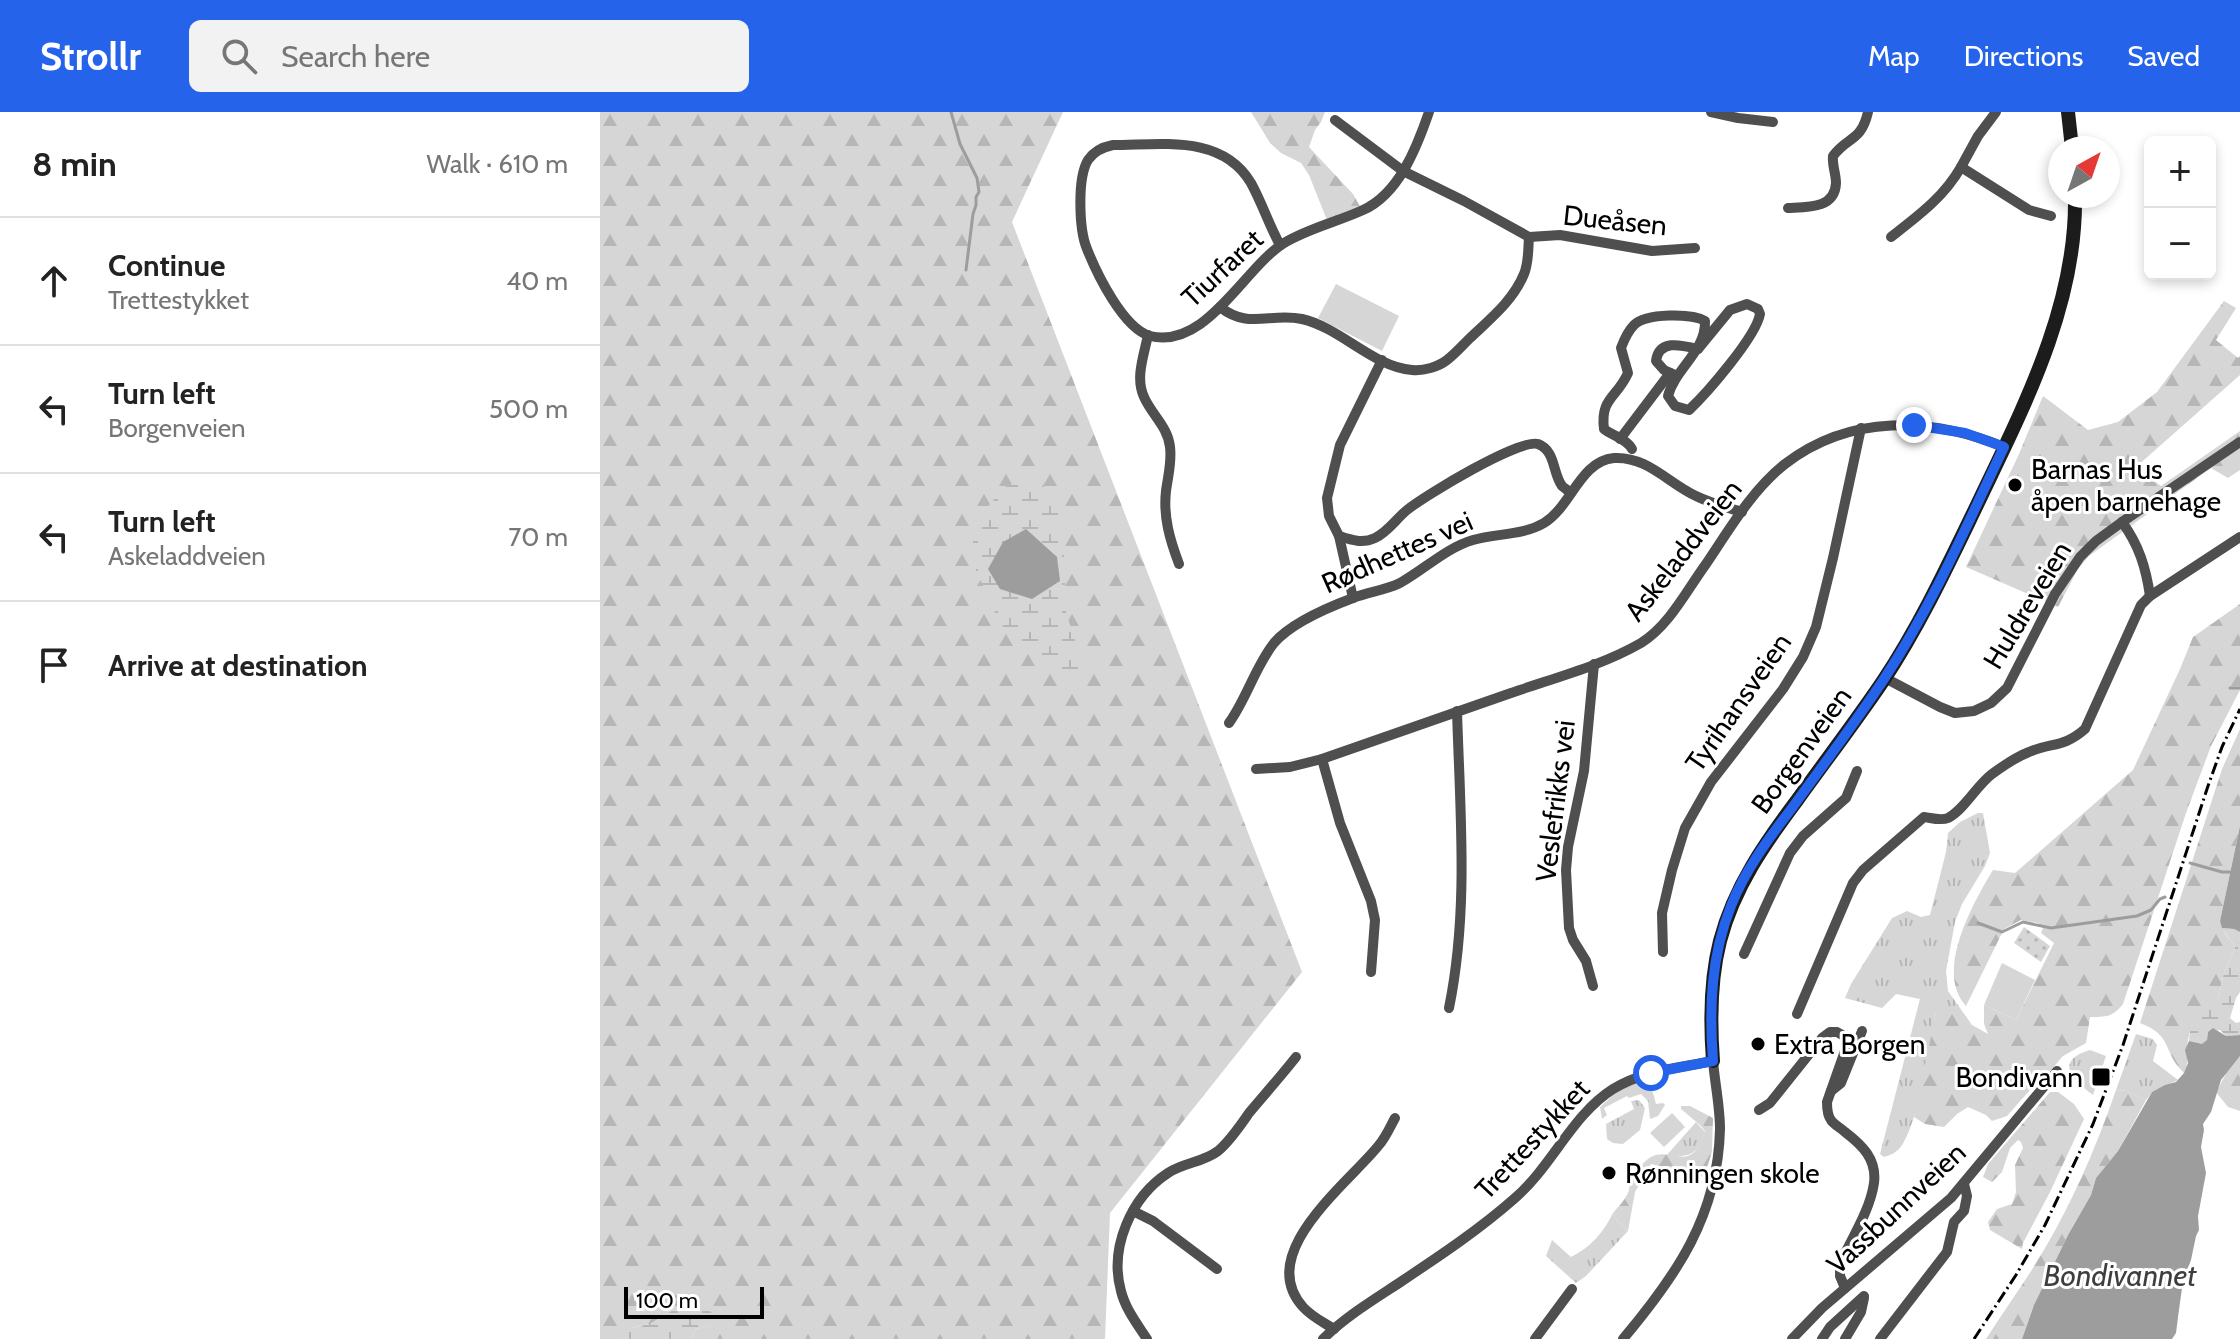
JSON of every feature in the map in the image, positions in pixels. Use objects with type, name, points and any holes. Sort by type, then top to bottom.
[{"type":"street","name":"Tiurfaret","points":[[1148,335],[1166,337],[1195,328],[1210,317],[1280,245],[1365,209],[1386,193],[1403,171],[1429,112]]},
{"type":"street","points":[[1711,112],[1773,122]]},
{"type":"street","points":[[1788,208],[1822,205],[1831,198],[1836,185],[1833,156],[1859,135],[1868,112]]},
{"type":"street","points":[[1891,237],[1930,206],[1952,182],[1978,136],[1996,112]]},
{"type":"street","points":[[2068,112],[2071,136]]},
{"type":"street","points":[[1335,120],[1403,171]]},
{"type":"street","points":[[1179,564],[1167,524],[1165,501],[1171,460],[1170,443],[1167,431],[1144,397],[1140,384],[1148,335],[1120,314],[1086,248],[1081,221],[1085,166],[1096,152],[1113,145],[1198,146],[1223,155],[1248,178],[1280,245]]},
{"type":"street","points":[[1961,167],[2029,210],[2051,216]]},
{"type":"street","name":"Dueåsen","points":[[1403,171],[1529,237],[1560,235],[1652,251],[1695,248]]},
{"type":"street","name":"Borgenveien","points":[[1623,1339],[1672,1277],[1693,1241],[1708,1200],[1718,1157],[1720,1129],[1711,1013],[1719,942],[1731,904],[1752,864],[1885,678],[1930,599],[2004,447],[2054,328],[2069,272],[2075,208]]},
{"type":"street","name":"Dueåsen","points":[[1220,307],[1231,316],[1249,321],[1285,317],[1314,323],[1382,360],[1412,370],[1434,367],[1446,361],[1505,304],[1519,284],[1527,262],[1529,237]]},
{"type":"street","points":[[1620,439],[1673,374],[1730,310],[1747,304],[1758,309],[1760,314],[1754,330],[1689,410],[1675,406],[1668,396],[1673,374]]},
{"type":"street","points":[[1632,449],[1604,429],[1602,415],[1628,373],[1621,348],[1634,325],[1649,317],[1701,318],[1706,326],[1698,349]]},
{"type":"street","points":[[1673,374],[1656,361],[1660,350],[1668,345],[1698,349]]},
{"type":"street","points":[[1353,598],[1339,536],[1329,516],[1327,498],[1344,435],[1382,360]]},
{"type":"street","name":"Askeladdveien","points":[[1256,769],[1290,767],[1322,759],[1594,664],[1643,642],[1674,610],[1742,512],[1770,479],[1785,465],[1819,443],[1861,428],[1891,424],[1965,433],[2004,447]]},
{"type":"street","name":"Tyrihansveien","points":[[1663,952],[1662,913],[1685,828],[1711,782],[1783,689],[1803,657],[1816,627],[1861,428]]},
{"type":"street","name":"Huldreveien","points":[[1885,678],[1955,713],[1974,711],[1991,703],[2007,688],[2055,594],[2087,549],[2240,442]]},
{"type":"street","points":[[1339,536],[1357,542],[1372,540],[1386,532],[1404,512],[1427,495],[1528,443],[1545,449],[1552,458],[1562,486],[1571,493]]},
{"type":"street","name":"Rødhettes vei","points":[[1229,723],[1277,640],[1325,609],[1398,584],[1449,550],[1473,540],[1527,531],[1546,522],[1563,506],[1590,470],[1611,458],[1630,458],[1647,465],[1695,495],[1742,512]]},
{"type":"street","points":[[2122,522],[2140,551],[2150,596]]},
{"type":"street","points":[[1797,1014],[1853,883],[1863,870],[1924,817],[1948,818],[1982,782],[2001,768],[2028,752],[2069,741],[2085,729],[2141,605],[2240,537]]},
{"type":"street","points":[[2118,632],[2131,625]]},
{"type":"street","name":"Veslefrikks vei","points":[[1593,986],[1586,961],[1569,928],[1566,870],[1584,771],[1594,664]]},
{"type":"street","points":[[1449,1008],[1462,919],[1457,711]]},
{"type":"street","points":[[1322,759],[1340,823],[1373,910],[1375,935],[1371,972]]},
{"type":"street","points":[[1744,954],[1790,853],[1806,832],[1846,798],[1857,771]]},
{"type":"street","points":[[1830,1092],[1841,1083],[1862,1031]]},
{"type":"street","points":[[1759,1110],[1770,1103],[1822,1038],[1830,1032],[1844,1036],[1846,1043],[1827,1109],[1831,1121],[1860,1143],[1874,1169],[1870,1195],[1840,1264],[1840,1276],[1845,1288]]},
{"type":"street","points":[[1147,1339],[1125,1302],[1119,1279],[1119,1251],[1133,1211],[1141,1197],[1170,1171],[1217,1152],[1296,1057]]},
{"type":"street","name":"Trettestykket","points":[[1323,1339],[1480,1227],[1519,1195],[1547,1165],[1579,1120],[1609,1092],[1651,1073],[1713,1061]]},
{"type":"street","name":"Vassbunnveien","points":[[1792,1339],[1845,1288],[1964,1184],[2057,1071]]},
{"type":"street","points":[[1334,1329],[1313,1316],[1296,1296],[1291,1283],[1292,1256],[1303,1230],[1380,1144],[1395,1118]]},
{"type":"street","points":[[1880,1339],[1947,1252],[1954,1222],[1964,1211],[1967,1196],[1964,1184]]},
{"type":"street","points":[[1133,1211],[1153,1221],[1217,1269]]},
{"type":"street","points":[[1535,1339],[1572,1289]]},
{"type":"street","points":[[1822,1339],[1830,1327],[1864,1296],[1861,1312],[1845,1339]]},
{"type":"green space","points":[[600,112],[1063,112],[1012,222],[1302,972],[1110,1213],[1105,1339],[690,1339],[696,1329],[714,1325],[688,1301],[650,1324],[630,1328],[618,1335],[620,1339],[600,1339]]},
{"type":"green space","points":[[1251,112],[1325,112],[1309,147],[1353,194],[1361,208],[1327,220],[1301,163],[1281,153],[1270,143]]},
{"type":"green space","points":[[1336,284],[1399,316],[1382,351],[1318,318]]},
{"type":"green space","points":[[2224,301],[2236,308],[2216,340],[2238,358],[2240,356],[2240,375],[2136,467],[2161,486],[2240,431],[2240,470],[2228,478],[2211,468],[2089,556],[2078,569],[2058,607],[1966,567],[2043,396],[2088,430],[2118,422],[2157,392]]},
{"type":"green space","points":[[1035,479],[1059,499],[1066,613],[1081,658],[1075,677],[1013,643],[994,611],[972,561],[974,522],[1007,485]]},
{"type":"green space","points":[[2240,604],[2240,690],[2211,746],[2186,813],[2123,1004],[2109,1015],[2090,1017],[2086,1043],[2063,1056],[2007,1116],[1992,1121],[1968,1107],[1944,1127],[1925,1124],[1914,1117],[1936,1013],[1942,1008],[1988,1034],[1984,1024],[1984,1005],[2016,1020],[2054,943],[2041,933],[2043,928],[2038,923],[2021,920],[2004,929],[1966,1006],[1957,992],[1955,957],[1967,919],[1993,870],[2015,873],[2133,770],[2193,637]]},
{"type":"green space","points":[[2240,729],[2240,826],[2220,921],[2235,947],[2223,976],[2219,997],[2205,1006],[2192,1025],[2184,1073],[2158,1033],[2140,1023],[2222,769]]},
{"type":"green space","points":[[1983,813],[1990,853],[1955,922],[1946,971],[1948,991],[1972,1025],[1942,1009],[1936,1013],[1913,1121],[1900,1148],[1884,1157],[1880,1154],[1920,999],[1896,994],[1882,1008],[1845,998],[1892,918],[1907,911],[1921,917],[1930,915],[1948,833],[1960,822]]},
{"type":"green space","points":[[2024,927],[2050,946],[2041,962],[2014,943]]},
{"type":"green space","points":[[2222,928],[2240,932],[2240,992],[2230,1018],[2236,1023],[2240,1022],[2240,1035],[2226,1036],[2220,1030],[2208,1032],[2207,1040],[2202,1045],[2189,1041],[2191,1026],[2201,1009],[2219,997],[2223,976],[2235,947]]},
{"type":"green space","points":[[2002,963],[2035,980],[2016,1020],[1984,1005]]},
{"type":"green space","points":[[2136,1034],[2153,1039],[2157,1045],[2153,1061],[2178,1080],[2152,1092],[2146,1100],[2127,1091],[2116,1090]]},
{"type":"green space","points":[[2090,1050],[2106,1056],[2093,1095],[2074,1077],[2069,1065],[2079,1054]]},
{"type":"green space","points":[[2240,1056],[2240,1111],[2228,1107],[2216,1092]]},
{"type":"green space","points":[[1656,1079],[1658,1082],[1651,1085],[1656,1104],[1665,1105],[1658,1116],[1650,1119],[1648,1101],[1641,1094],[1627,1096],[1604,1108],[1607,1115],[1602,1119],[1600,1107],[1614,1095],[1630,1085]]},
{"type":"green space","points":[[2116,1090],[2127,1091],[2146,1100],[2118,1151],[2096,1178],[2091,1195],[2034,1305],[2022,1339],[1986,1339],[2058,1226],[2090,1159]]},
{"type":"green space","points":[[2050,1092],[2058,1092],[2074,1104],[2084,1119],[2022,1249],[1990,1230],[1988,1222],[1997,1209],[2012,1204],[2016,1192],[2015,1165],[2023,1148],[2021,1142],[2018,1140],[2010,1148],[2002,1172],[1992,1182],[1983,1177],[1988,1164]]},
{"type":"green space","points":[[1639,1100],[1645,1108],[1640,1130],[1623,1144],[1607,1139],[1606,1124],[1634,1109],[1631,1101]]},
{"type":"green space","points":[[1681,1106],[1690,1106],[1713,1118],[1712,1152],[1704,1177],[1651,1164],[1635,1192],[1628,1231],[1613,1213],[1627,1196],[1634,1174],[1651,1157],[1688,1156],[1700,1145],[1705,1131]]},
{"type":"green space","points":[[1672,1113],[1685,1127],[1664,1147],[1650,1133]]},
{"type":"green space","points":[[1696,1122],[1705,1132],[1699,1146],[1687,1155],[1666,1156]]},
{"type":"green space","points":[[1613,1213],[1628,1231],[1576,1283],[1546,1256],[1552,1240],[1571,1257],[1585,1249],[1596,1239]]},
{"type":"green space","points":[[688,1301],[701,1305],[719,1318],[715,1325],[696,1329],[690,1339],[620,1339],[617,1334],[650,1324]]},
{"type":"water","points":[[1026,529],[1057,557],[1060,581],[1032,599],[1000,589],[988,569],[1003,542]]},
{"type":"water","points":[[2240,826],[2240,932],[2222,928],[2220,921]]},
{"type":"water","name":"Bondivannet","points":[[2213,1028],[2226,1036],[2240,1035],[2240,1056],[2221,1080],[2211,1112],[2203,1124],[2201,1147],[2206,1173],[2198,1216],[2199,1230],[2183,1281],[2176,1333],[2172,1339],[2022,1339],[2034,1305],[2091,1195],[2096,1178],[2118,1151],[2152,1092],[2176,1082],[2184,1073],[2188,1063],[2185,1050],[2189,1041],[2202,1044]]},
{"type":"waterway","points":[[951,112],[960,144],[977,178],[979,192],[966,270]]},
{"type":"waterway","points":[[2230,688],[2240,688]]},
{"type":"waterway","points":[[2190,863],[2230,872]]},
{"type":"waterway","points":[[1978,923],[2002,932],[2023,922],[2051,928],[2137,916],[2151,910],[2165,897]]},
{"type":"railway","points":[[1974,1339],[2045,1225],[2093,1124],[2123,1045],[2208,786],[2240,709]]},
{"type":"place","name":"Barnas Hus åpen barnehage","points":[[2015,485]]},
{"type":"place","name":"Extra Borgen","points":[[1758,1044]]},
{"type":"place","name":"Bondivann","points":[[2101,1077]]},
{"type":"place","name":"Rønningen skole","points":[[1609,1173]]},
{"type":"route","points":[[1651,1073],[1713,1061],[1712,988],[1719,942],[1731,904],[1752,864],[1904,647],[2004,447],[1965,433],[1914,425]]}]
